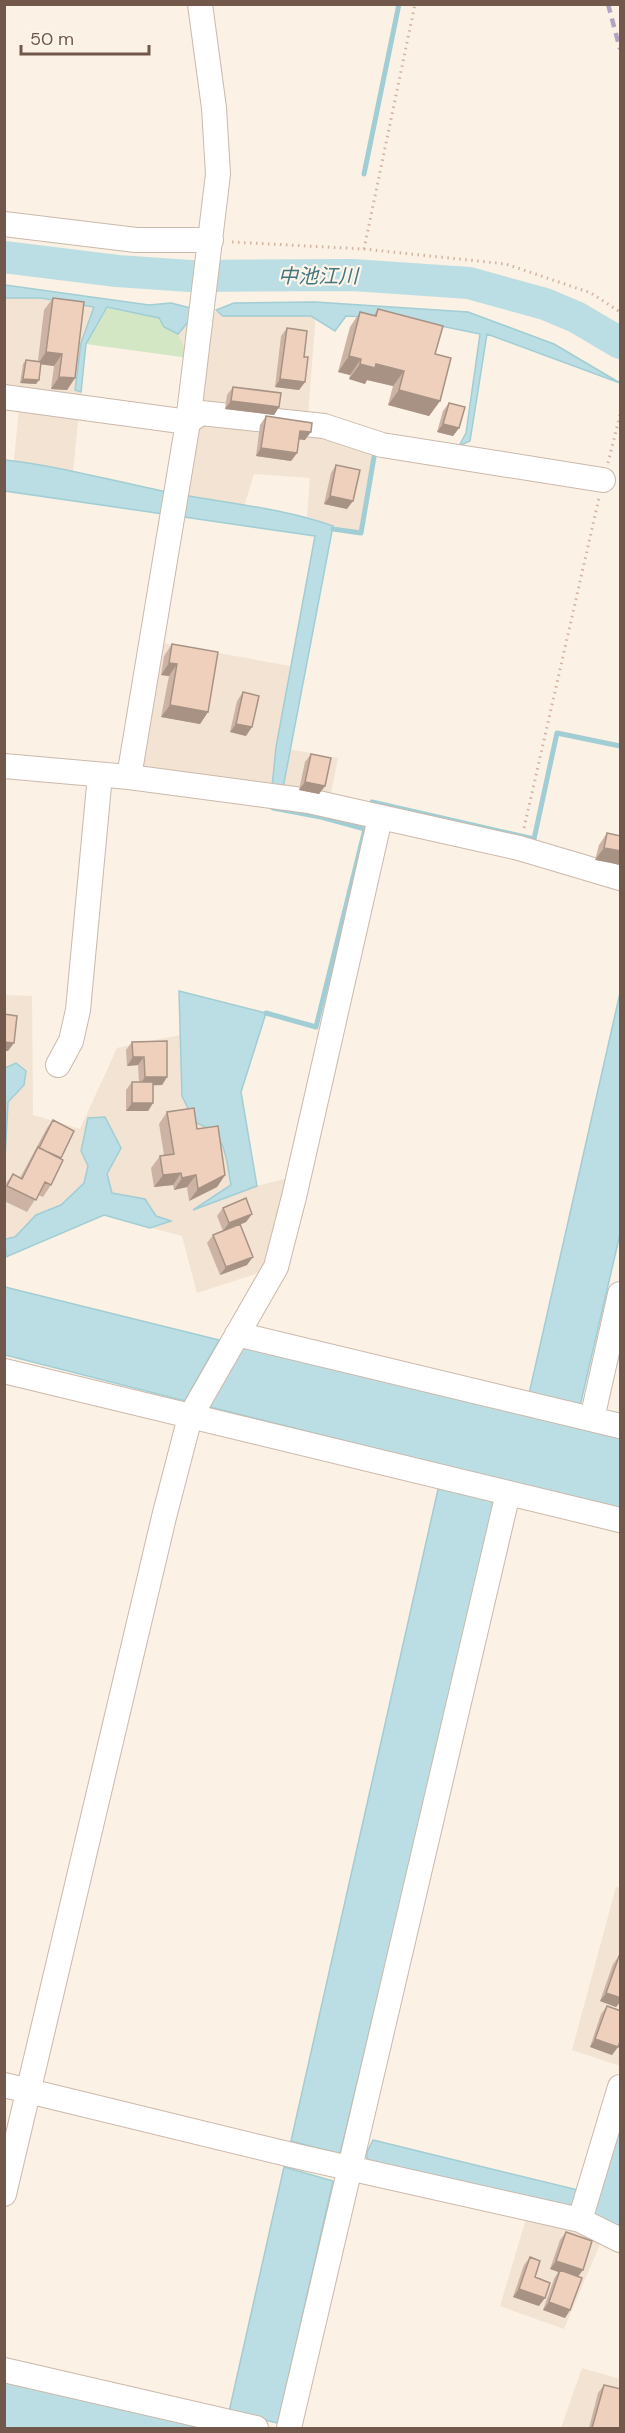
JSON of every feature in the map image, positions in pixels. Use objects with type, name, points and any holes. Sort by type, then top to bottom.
[{"type":"street","points":[[129,777],[188,422],[218,174],[218,144],[200,4]]},
{"type":"street","points":[[4,224],[136,240],[211,240]]},
{"type":"street","points":[[4,397],[188,422],[201,414],[324,426],[382,445],[603,480]]},
{"type":"street","points":[[4,766],[129,777],[309,801],[519,848],[621,878]]},
{"type":"street","points":[[58,1065],[71,1041],[78,1010],[100,775]]},
{"type":"street","points":[[4,2194],[164,1517],[190,1417],[276,1267],[297,1186],[380,818]]},
{"type":"street","points":[[592,1419],[621,1294]]},
{"type":"street","points":[[237,1334],[621,1426]]},
{"type":"street","points":[[4,1371],[621,1520]]},
{"type":"street","points":[[289,2428],[508,1493]]},
{"type":"street","points":[[4,2085],[311,2159],[580,2220],[621,2240]]},
{"type":"street","points":[[580,2220],[621,2086]]},
{"type":"street","points":[[4,2370],[252,2427]]},
{"type":"path","points":[[364,249],[414,4]]},
{"type":"path","points":[[211,240],[364,249],[506,264],[591,292],[621,312]]},
{"type":"path","points":[[524,827],[603,480],[621,415]]},
{"type":"shaded area","points":[[4,293],[95,307],[82,342],[86,344],[73,471],[14,461],[19,408],[5,405]]},
{"type":"shaded area","points":[[221,311],[316,313],[307,428],[375,439],[359,531],[333,526],[307,517],[310,478],[254,474],[239,523],[163,513],[189,359],[178,334],[193,316]]},
{"type":"shaded area","points":[[146,640],[290,666],[277,747],[338,758],[330,798],[123,769]]},
{"type":"shaded area","points":[[5,995],[32,996],[33,1115],[80,1129],[117,1048],[204,1030],[257,1186],[304,1174],[283,1265],[197,1293],[182,1236],[104,1215],[5,1258]]},
{"type":"shaded area","points":[[616,1887],[620,1888],[620,2066],[572,2050]]},
{"type":"shaded area","points":[[620,2105],[620,2254],[600,2244],[564,2329],[500,2306],[531,2202],[569,2211]]},
{"type":"shaded area","points":[[582,2368],[620,2379],[620,2428],[561,2428]]},
{"type":"green space","points":[[107,306],[159,318],[164,327],[178,334],[189,358],[86,344]]},
{"type":"water","points":[[5,285],[149,305],[171,303],[190,308],[193,316],[178,334],[164,327],[159,318],[107,307],[86,344],[81,392],[75,390],[81,343],[94,307],[41,298],[5,298]]},
{"type":"water","points":[[315,302],[468,312],[554,344],[620,383],[487,334],[470,441],[459,446],[466,433],[480,334],[407,319],[346,316],[335,331],[311,316],[223,316],[216,310],[234,303]]},
{"type":"water","points":[[5,460],[292,514],[333,526],[283,788],[272,787],[276,747],[315,536],[5,491]]},
{"type":"water","points":[[179,991],[266,1013],[241,1092],[257,1186],[193,1210],[231,1185],[223,1147],[214,1133],[195,1122],[182,1096]]},
{"type":"water","points":[[620,993],[620,1234],[580,1406],[529,1394]]},
{"type":"water","points":[[16,1063],[26,1071],[24,1085],[8,1102],[5,1158],[5,1068]]},
{"type":"water","points":[[105,1117],[121,1148],[107,1174],[112,1193],[145,1199],[156,1216],[171,1221],[150,1228],[104,1215],[6,1257],[5,1239],[15,1237],[36,1215],[61,1205],[84,1183],[88,1166],[81,1151],[88,1118]]},
{"type":"water","points":[[4,1287],[219,1340],[185,1401],[5,1355]]},
{"type":"water","points":[[243,1346],[620,1438],[620,1510],[206,1406]]},
{"type":"water","points":[[439,1485],[497,1500],[340,2154],[291,2141]]},
{"type":"water","points":[[620,2119],[620,2223],[614,2230],[596,2219],[592,2206]]},
{"type":"water","points":[[373,2140],[578,2190],[576,2206],[569,2211],[367,2164],[367,2152]]},
{"type":"water","points":[[284,2167],[333,2181],[278,2423],[229,2412]]},
{"type":"water","points":[[5,2381],[205,2428],[5,2428]]},
{"type":"building","points":[[53,298],[84,302],[75,378],[59,377],[62,354],[46,352]]},
{"type":"building","points":[[378,309],[443,326],[435,354],[451,358],[440,401],[399,390],[404,371],[376,364],[375,368],[360,364],[361,359],[349,356],[360,312],[376,316]]},
{"type":"building","points":[[287,328],[307,331],[304,357],[308,357],[305,382],[280,379]]},
{"type":"building","points":[[26,360],[41,362],[39,380],[23,379]]},
{"type":"building","points":[[233,387],[281,393],[279,407],[231,401]]},
{"type":"building","points":[[449,403],[465,407],[459,428],[443,424]]},
{"type":"building","points":[[266,416],[312,423],[311,432],[300,431],[297,453],[261,448]]},
{"type":"building","points":[[336,465],[360,470],[353,501],[330,496]]},
{"type":"building","points":[[172,644],[218,652],[208,712],[170,705],[177,664],[169,663]]},
{"type":"building","points":[[243,692],[259,696],[252,727],[236,724]]},
{"type":"building","points":[[311,754],[331,758],[325,786],[305,782]]},
{"type":"building","points":[[607,833],[621,836],[621,851],[604,848]]},
{"type":"building","points":[[4,1014],[17,1016],[14,1043],[4,1042]]},
{"type":"building","points":[[167,1041],[167,1077],[145,1077],[144,1057],[133,1057],[132,1042]]},
{"type":"building","points":[[132,1082],[153,1082],[153,1103],[132,1103]]},
{"type":"building","points":[[194,1108],[197,1129],[218,1126],[225,1175],[198,1189],[196,1175],[182,1178],[181,1173],[163,1175],[160,1156],[174,1154],[167,1112]]},
{"type":"building","points":[[53,1120],[74,1131],[61,1158],[39,1148]]},
{"type":"building","points":[[38,1147],[63,1160],[51,1185],[45,1182],[36,1200],[7,1186],[13,1174],[22,1179]]},
{"type":"building","points":[[246,1198],[252,1214],[229,1223],[223,1208]]},
{"type":"building","points":[[240,1224],[253,1257],[226,1267],[213,1235]]},
{"type":"building","points":[[619,1956],[621,1957],[621,1998],[606,1993]]},
{"type":"building","points":[[607,2006],[621,2011],[621,2039],[618,2047],[595,2039]]},
{"type":"building","points":[[566,2232],[592,2241],[583,2270],[556,2261]]},
{"type":"building","points":[[530,2257],[540,2261],[535,2277],[550,2283],[545,2298],[519,2289]]},
{"type":"building","points":[[560,2270],[582,2278],[570,2310],[549,2302]]},
{"type":"building","points":[[604,2385],[621,2389],[621,2428],[592,2428]]},
{"type":"waterway","points":[[364,174],[399,4]]},
{"type":"waterway","name":"中池江川","points":[[4,257],[117,271],[190,276],[353,275],[469,283],[545,304],[576,317],[620,343]]},
{"type":"waterway","points":[[333,529],[361,533],[374,457]]},
{"type":"waterway","points":[[372,802],[534,839],[557,733],[620,746]]},
{"type":"waterway","points":[[266,1013],[316,1027],[365,829],[321,817],[273,808]]},
{"type":"railway","points":[[608,4],[620,49]]}]
